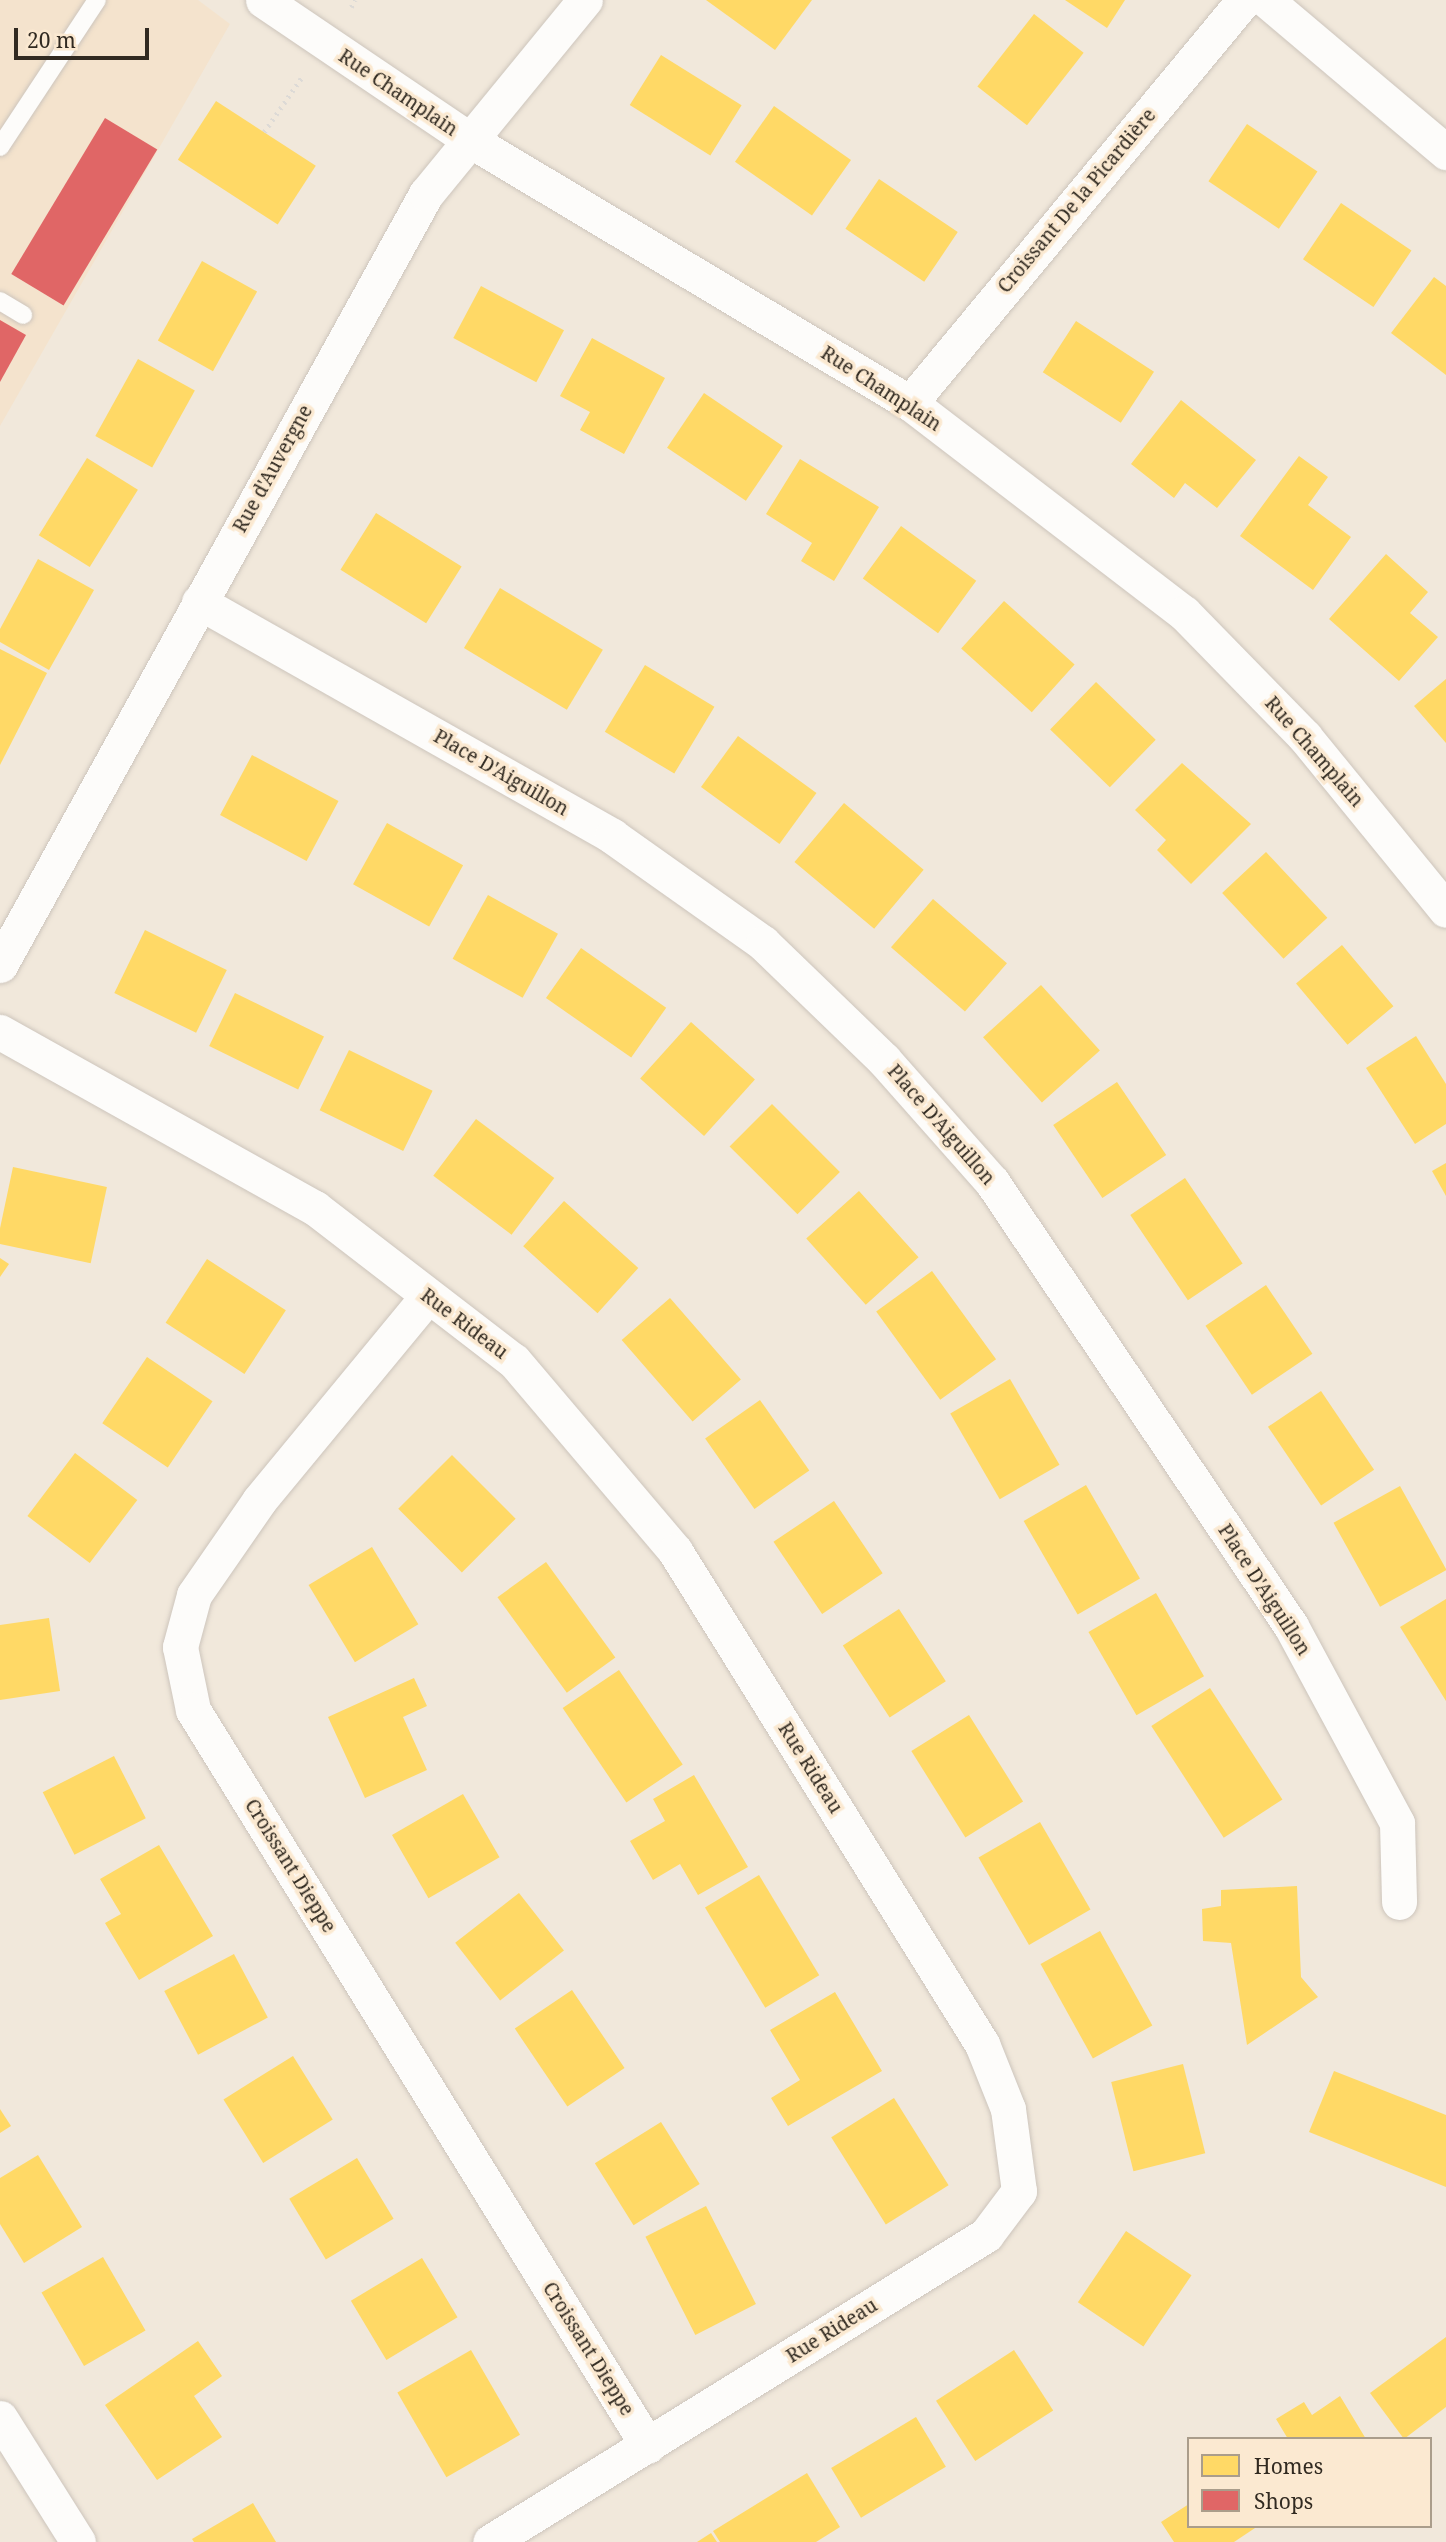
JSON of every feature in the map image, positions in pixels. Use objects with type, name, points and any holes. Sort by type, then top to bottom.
[{"type":"street","name":"Rue Champlain","points":[[263,0],[468,139],[910,403],[1184,613],[1305,737],[1446,910]]},
{"type":"street","name":"Rue d'Auvergne","points":[[0,965],[426,194],[468,139],[585,0]]},
{"type":"street","name":"Croissant De la Picardière","points":[[910,403],[1244,0]]},
{"type":"street","points":[[1266,0],[1446,152]]},
{"type":"street","name":"Place D'Aiguillon","points":[[199,602],[612,836],[763,943],[884,1060],[992,1182],[1291,1626],[1397,1823],[1399,1902]]},
{"type":"street","name":"Rue Rideau","points":[[0,1032],[315,1208],[514,1362],[675,1551],[982,2044],[1008,2109],[1018,2191],[986,2235],[490,2542]]},
{"type":"street","name":"Croissant Dieppe","points":[[427,1297],[259,1501],[194,1595],[180,1647],[193,1710],[648,2446]]},
{"type":"street","points":[[0,2418],[78,2542]]},
{"type":"lane","points":[[0,147],[97,0]]},
{"type":"lane","points":[[0,301],[23,315]]},
{"type":"path","points":[[351,7],[355,0]]},
{"type":"path","points":[[264,132],[302,77]]},
{"type":"shaded area","points":[[0,0],[198,0],[230,24],[0,426]]},
{"type":"building: Homes","points":[[706,0],[812,0],[775,50]]},
{"type":"building: Homes","points":[[1065,0],[1125,0],[1107,28]]},
{"type":"building: Homes","points":[[1034,14],[1084,53],[1027,125],[977,86]]},
{"type":"building: Homes","points":[[661,55],[742,105],[710,155],[630,105]]},
{"type":"building: Homes","points":[[216,101],[316,166],[278,225],[178,160]]},
{"type":"building: Homes","points":[[774,106],[851,160],[812,216],[735,162]]},
{"type":"building: Homes","points":[[1247,124],[1317,172],[1279,229],[1208,181]]},
{"type":"building: Homes","points":[[879,179],[958,232],[924,282],[845,229]]},
{"type":"building: Homes","points":[[1341,203],[1411,251],[1373,307],[1303,259]]},
{"type":"building: Homes","points":[[202,261],[257,292],[213,371],[158,341]]},
{"type":"building: Homes","points":[[1434,277],[1446,286],[1446,375],[1391,333]]},
{"type":"building: Homes","points":[[481,286],[564,330],[536,382],[453,338]]},
{"type":"building: Homes","points":[[1076,321],[1154,372],[1121,423],[1043,372]]},
{"type":"building: Homes","points":[[592,338],[665,378],[624,454],[580,430],[590,412],[560,396]]},
{"type":"building: Homes","points":[[138,359],[195,391],[152,467],[95,436]]},
{"type":"building: Homes","points":[[704,393],[783,446],[746,501],[667,448]]},
{"type":"building: Homes","points":[[1181,400],[1256,460],[1217,508],[1185,483],[1174,498],[1131,464]]},
{"type":"building: Homes","points":[[1299,456],[1328,477],[1308,505],[1351,537],[1313,590],[1240,536]]},
{"type":"building: Homes","points":[[87,458],[138,490],[90,567],[39,535]]},
{"type":"building: Homes","points":[[800,459],[879,507],[834,581],[801,561],[812,543],[766,514]]},
{"type":"building: Homes","points":[[376,513],[462,567],[426,623],[340,570]]},
{"type":"building: Homes","points":[[901,526],[976,581],[938,633],[863,579]]},
{"type":"building: Homes","points":[[1386,554],[1428,592],[1410,613],[1438,637],[1399,681],[1329,619]]},
{"type":"building: Homes","points":[[38,559],[94,590],[49,670],[0,642],[0,629]]},
{"type":"building: Homes","points":[[500,588],[603,650],[567,710],[464,648]]},
{"type":"building: Homes","points":[[1004,601],[1075,665],[1032,712],[961,649]]},
{"type":"building: Homes","points":[[0,649],[47,673],[0,765]]},
{"type":"building: Homes","points":[[645,665],[714,707],[674,774],[605,732]]},
{"type":"building: Homes","points":[[1446,679],[1446,743],[1414,706]]},
{"type":"building: Homes","points":[[1096,682],[1156,740],[1110,787],[1050,729]]},
{"type":"building: Homes","points":[[738,736],[816,793],[779,844],[701,787]]},
{"type":"building: Homes","points":[[252,755],[339,801],[307,861],[220,815]]},
{"type":"building: Homes","points":[[1182,763],[1251,824],[1191,884],[1157,850],[1166,840],[1135,810]]},
{"type":"building: Homes","points":[[844,803],[924,870],[874,929],[795,862]]},
{"type":"building: Homes","points":[[387,823],[463,865],[429,926],[353,884]]},
{"type":"building: Homes","points":[[1266,852],[1327,918],[1283,959],[1222,893]]},
{"type":"building: Homes","points":[[488,895],[558,934],[523,998],[453,959]]},
{"type":"building: Homes","points":[[933,899],[1007,963],[965,1012],[891,947]]},
{"type":"building: Homes","points":[[145,930],[227,970],[196,1033],[114,993]]},
{"type":"building: Homes","points":[[1342,945],[1393,1006],[1347,1045],[1296,984]]},
{"type":"building: Homes","points":[[581,948],[666,1008],[631,1058],[546,998]]},
{"type":"building: Homes","points":[[1041,985],[1100,1050],[1042,1103],[983,1037]]},
{"type":"building: Homes","points":[[235,993],[324,1036],[298,1089],[209,1046]]},
{"type":"building: Homes","points":[[691,1022],[755,1080],[704,1136],[640,1078]]},
{"type":"building: Homes","points":[[1416,1036],[1446,1084],[1446,1124],[1415,1144],[1366,1068]]},
{"type":"building: Homes","points":[[349,1050],[433,1091],[403,1151],[320,1110]]},
{"type":"building: Homes","points":[[1117,1082],[1166,1155],[1102,1198],[1053,1125]]},
{"type":"building: Homes","points":[[772,1104],[840,1172],[797,1214],[730,1146]]},
{"type":"building: Homes","points":[[476,1119],[554,1178],[512,1235],[433,1176]]},
{"type":"building: Homes","points":[[1446,1163],[1446,1196],[1432,1171]]},
{"type":"building: Homes","points":[[13,1167],[107,1187],[91,1263],[0,1244],[0,1228]]},
{"type":"building: Homes","points":[[1185,1178],[1243,1263],[1188,1300],[1130,1215]]},
{"type":"building: Homes","points":[[859,1191],[919,1257],[866,1305],[806,1239]]},
{"type":"building: Homes","points":[[564,1201],[638,1268],[597,1313],[523,1246]]},
{"type":"building: Homes","points":[[0,1258],[9,1264],[0,1277]]},
{"type":"building: Homes","points":[[207,1259],[286,1310],[244,1374],[166,1323]]},
{"type":"building: Homes","points":[[932,1271],[996,1359],[940,1400],[876,1312]]},
{"type":"building: Homes","points":[[1266,1285],[1312,1354],[1252,1395],[1205,1326]]},
{"type":"building: Homes","points":[[670,1298],[741,1380],[693,1421],[622,1340]]},
{"type":"building: Homes","points":[[147,1357],[212,1401],[168,1467],[102,1423]]},
{"type":"building: Homes","points":[[1010,1379],[1060,1465],[1000,1499],[950,1414]]},
{"type":"building: Homes","points":[[1321,1391],[1374,1470],[1321,1506],[1268,1427]]},
{"type":"building: Homes","points":[[760,1400],[809,1470],[754,1509],[705,1438]]},
{"type":"building: Homes","points":[[75,1453],[137,1500],[90,1563],[27,1516]]},
{"type":"building: Homes","points":[[452,1455],[516,1519],[462,1572],[398,1509]]},
{"type":"building: Homes","points":[[1086,1485],[1140,1579],[1078,1615],[1024,1521]]},
{"type":"building: Homes","points":[[1400,1486],[1446,1570],[1380,1607],[1334,1523]]},
{"type":"building: Homes","points":[[834,1501],[883,1573],[822,1614],[773,1542]]},
{"type":"building: Homes","points":[[372,1547],[418,1624],[355,1662],[309,1585]]},
{"type":"building: Homes","points":[[546,1562],[615,1657],[567,1693],[497,1597]]},
{"type":"building: Homes","points":[[1156,1593],[1204,1676],[1136,1715],[1088,1632]]},
{"type":"building: Homes","points":[[1446,1599],[1446,1701],[1400,1627]]},
{"type":"building: Homes","points":[[899,1609],[946,1681],[890,1718],[843,1645]]},
{"type":"building: Homes","points":[[49,1618],[60,1691],[0,1700],[0,1625]]},
{"type":"building: Homes","points":[[619,1670],[683,1765],[626,1803],[563,1708]]},
{"type":"building: Homes","points":[[414,1678],[427,1706],[403,1717],[427,1770],[365,1798],[328,1717]]},
{"type":"building: Homes","points":[[1210,1688],[1282,1800],[1224,1838],[1151,1726]]},
{"type":"building: Homes","points":[[969,1715],[1023,1802],[965,1838],[911,1751]]},
{"type":"building: Homes","points":[[114,1756],[146,1818],[74,1855],[43,1792]]},
{"type":"building: Homes","points":[[694,1775],[748,1867],[698,1895],[680,1864],[653,1880],[630,1841],[665,1821],[653,1799]]},
{"type":"building: Homes","points":[[463,1794],[500,1857],[428,1898],[392,1835]]},
{"type":"building: Homes","points":[[1040,1822],[1090,1909],[1029,1945],[979,1858]]},
{"type":"building: Homes","points":[[159,1845],[213,1936],[139,1980],[105,1923],[121,1914],[100,1879]]},
{"type":"building: Homes","points":[[759,1875],[819,1975],[765,2008],[705,1907]]},
{"type":"building: Homes","points":[[1297,1886],[1301,1977],[1318,1997],[1247,2045],[1231,1943],[1203,1941],[1202,1909],[1221,1906],[1221,1890]]},
{"type":"building: Homes","points":[[519,1893],[564,1951],[500,2000],[455,1943]]},
{"type":"building: Homes","points":[[1100,1931],[1152,2025],[1093,2058],[1041,1964]]},
{"type":"building: Homes","points":[[234,1954],[268,2018],[198,2055],[164,1991]]},
{"type":"building: Homes","points":[[572,1990],[625,2068],[567,2107],[515,2029]]},
{"type":"building: Homes","points":[[835,1992],[882,2071],[788,2126],[771,2098],[800,2080],[770,2030]]},
{"type":"building: Homes","points":[[293,2056],[333,2120],[263,2163],[223,2099]]},
{"type":"building: Homes","points":[[1183,2064],[1205,2153],[1133,2171],[1111,2082]]},
{"type":"building: Homes","points":[[1334,2071],[1446,2115],[1446,2187],[1309,2132]]},
{"type":"building: Homes","points":[[894,2098],[949,2185],[886,2225],[831,2137]]},
{"type":"building: Homes","points":[[0,2109],[11,2126],[0,2133]]},
{"type":"building: Homes","points":[[661,2122],[700,2184],[634,2225],[595,2163]]},
{"type":"building: Homes","points":[[38,2155],[82,2227],[24,2263],[0,2224],[0,2178]]},
{"type":"building: Homes","points":[[357,2158],[394,2219],[326,2260],[289,2199]]},
{"type":"building: Homes","points":[[706,2206],[756,2304],[695,2335],[645,2237]]},
{"type":"building: Homes","points":[[1126,2231],[1191,2275],[1143,2346],[1078,2302]]},
{"type":"building: Homes","points":[[103,2257],[146,2331],[84,2366],[42,2292]]},
{"type":"building: Homes","points":[[422,2258],[458,2317],[386,2360],[351,2301]]},
{"type":"building: Homes","points":[[1446,2337],[1446,2407],[1407,2437],[1403,2437],[1370,2393]]},
{"type":"building: Homes","points":[[198,2341],[222,2376],[194,2396],[222,2437],[157,2480],[105,2405]]},
{"type":"building: Homes","points":[[471,2350],[520,2435],[446,2477],[397,2392]]},
{"type":"building: Homes","points":[[1014,2350],[1053,2410],[975,2461],[936,2401]]},
{"type":"building: Homes","points":[[1340,2396],[1365,2437],[1287,2437],[1276,2419],[1304,2402],[1312,2415]]},
{"type":"building: Homes","points":[[916,2417],[946,2467],[861,2518],[831,2468]]},
{"type":"building: Homes","points":[[807,2473],[840,2527],[816,2542],[720,2542],[713,2531]]},
{"type":"building: Homes","points":[[253,2503],[276,2542],[194,2542],[192,2539]]},
{"type":"building: Homes","points":[[1187,2505],[1187,2528],[1255,2528],[1234,2542],[1174,2542],[1161,2522]]},
{"type":"building: Homes","points":[[711,2533],[717,2542],[697,2542]]},
{"type":"building: Shops","points":[[105,118],[157,149],[64,305],[11,274]]},
{"type":"building: Shops","points":[[0,320],[26,335],[0,382]]}]
